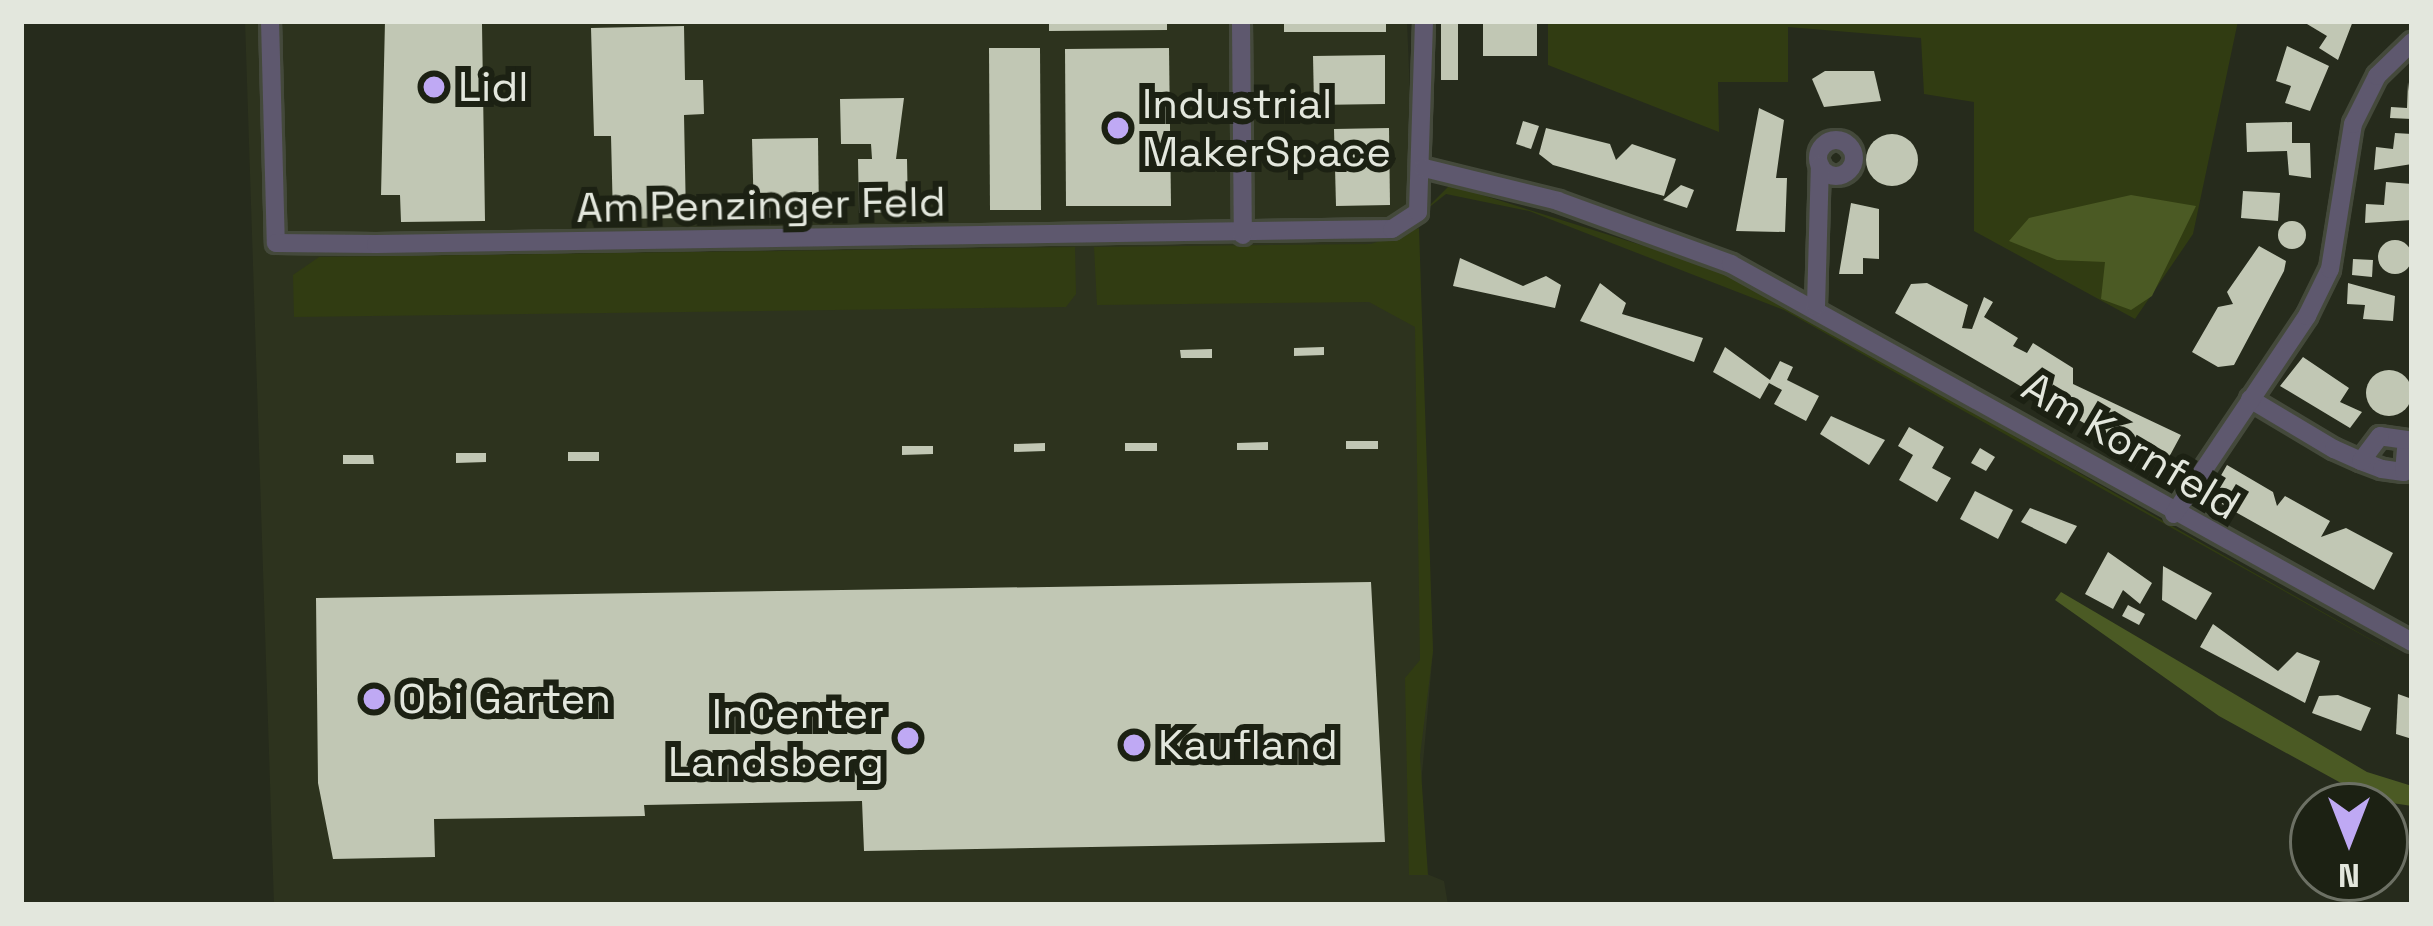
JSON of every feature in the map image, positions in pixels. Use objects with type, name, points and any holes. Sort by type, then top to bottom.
[{"type":"street","name":"Am Penzinger Feld","points":[[270,21],[276,243],[1243,235],[1406,225],[1424,168]]},
{"type":"street","points":[[1241,21],[1243,235]]},
{"type":"street","points":[[1424,21],[1424,168]]},
{"type":"street","points":[[2174,514],[2330,269],[2359,108],[2412,42]]},
{"type":"street","points":[[1816,306],[1820,165]]},
{"type":"street","name":"Am Kornfeld","points":[[1424,168],[1622,223],[1816,306],[2174,514],[2412,643]]},
{"type":"street","points":[[2250,399],[2361,461]]},
{"type":"shaded area","points":[[245,21],[1407,21],[1433,651],[1420,797],[1427,874],[1444,881],[1448,905],[274,905]]},
{"type":"green space","points":[[1548,21],[2238,21],[2193,234],[2135,319],[1974,231],[1974,102],[1924,94],[1921,38],[1788,27],[1788,82],[1718,82],[1719,132],[1548,65]]},
{"type":"green space","points":[[1450,185],[1727,272],[2412,663],[1784,310],[1529,211],[1446,194],[1422,213]]},
{"type":"green space","points":[[2131,195],[2196,206],[2152,296],[2131,310],[2101,299],[2105,262],[2057,260],[2009,241],[2029,218]]},
{"type":"green space","points":[[1419,228],[1433,651],[1420,756],[1428,875],[1409,875],[1405,678],[1420,660],[1415,327],[1369,302],[1097,305],[1094,247],[1371,244]]},
{"type":"green space","points":[[1075,247],[1076,294],[1066,307],[294,317],[293,275],[319,257]]},
{"type":"green space","points":[[2061,592],[2367,772],[2399,782],[2339,782],[2219,716],[2055,600]]},
{"type":"building","name":"Lidl","points":[[385,21],[482,24],[485,221],[401,222],[400,195],[381,195]]},
{"type":"building","points":[[1049,21],[1167,21],[1167,30],[1049,31]]},
{"type":"building","points":[[1284,21],[1386,21],[1386,32],[1284,32]]},
{"type":"building","points":[[1441,21],[1458,21],[1458,80],[1441,80]]},
{"type":"building","points":[[1483,21],[1537,21],[1537,56],[1483,56]]},
{"type":"building","points":[[2302,21],[2353,21],[2338,60],[2319,48],[2327,36]]},
{"type":"building","points":[[684,26],[685,80],[703,80],[704,114],[684,115],[686,218],[613,219],[611,136],[594,136],[591,28]]},
{"type":"building","points":[[2287,46],[2329,66],[2310,111],[2285,103],[2291,86],[2276,81]]},
{"type":"building","points":[[989,48],[1040,48],[1041,210],[990,210]]},
{"type":"building","name":"Industrial MakerSpace","points":[[1169,48],[1171,206],[1066,206],[1065,49]]},
{"type":"building","points":[[1385,55],[1385,104],[1314,105],[1313,56]]},
{"type":"building","points":[[1825,71],[1874,71],[1881,101],[1824,107],[1812,79]]},
{"type":"building","points":[[2408,82],[2412,119],[2390,118],[2391,107],[2407,108]]},
{"type":"building","points":[[904,98],[896,159],[907,159],[908,212],[859,213],[858,159],[872,159],[871,144],[841,144],[840,99]]},
{"type":"building","points":[[1759,108],[1784,120],[1776,178],[1787,178],[1785,232],[1736,231]]},
{"type":"building","points":[[1523,121],[1539,126],[1531,149],[1516,144]]},
{"type":"building","points":[[2292,122],[2292,143],[2310,143],[2311,178],[2289,175],[2287,151],[2247,152],[2246,123]]},
{"type":"building","points":[[1389,128],[1390,205],[1336,206],[1334,129]]},
{"type":"building","points":[[1546,128],[1610,144],[1616,160],[1632,144],[1676,159],[1664,196],[1553,165],[1539,154]]},
{"type":"building","points":[[2395,133],[2412,134],[2412,164],[2374,170],[2376,147],[2393,149]]},
{"type":"building","points":[[1892,134],[1911,141],[1918,160],[1911,179],[1892,186],[1873,179],[1866,160],[1873,141]]},
{"type":"building","points":[[818,138],[819,217],[754,218],[752,139]]},
{"type":"building","points":[[2386,182],[2412,184],[2412,220],[2365,223],[2366,204],[2384,205]]},
{"type":"building","points":[[1681,185],[1694,190],[1687,208],[1663,200]]},
{"type":"building","points":[[2243,191],[2280,193],[2278,221],[2241,218]]},
{"type":"building","points":[[1851,203],[1879,209],[1879,259],[1863,258],[1863,274],[1839,274]]},
{"type":"building","points":[[2292,221],[2302,225],[2306,235],[2302,245],[2292,249],[2282,245],[2278,235],[2282,225]]},
{"type":"building","points":[[2395,240],[2407,245],[2412,257],[2407,269],[2395,274],[2383,269],[2378,257],[2383,245]]},
{"type":"building","points":[[2259,246],[2286,261],[2284,271],[2234,365],[2218,367],[2192,352],[2218,307],[2233,304],[2227,292]]},
{"type":"building","points":[[1460,258],[1523,286],[1546,276],[1561,285],[1555,308],[1453,286]]},
{"type":"building","points":[[2353,259],[2373,260],[2372,277],[2352,275]]},
{"type":"building","points":[[1600,283],[1626,303],[1622,314],[1703,338],[1694,362],[1580,321]]},
{"type":"building","points":[[1927,283],[1968,305],[1962,328],[1972,329],[1984,297],[1993,302],[1984,317],[2018,338],[2013,346],[2027,353],[2033,343],[2073,368],[2073,384],[2181,435],[2168,459],[2132,451],[1895,313],[1911,284]]},
{"type":"building","points":[[2348,283],[2395,296],[2393,321],[2363,319],[2365,305],[2347,304]]},
{"type":"building","points":[[1324,347],[1324,355],[1294,356],[1294,348]]},
{"type":"building","points":[[1725,347],[1770,380],[1780,361],[1793,367],[1787,380],[1819,396],[1806,421],[1774,404],[1782,390],[1769,383],[1760,399],[1713,372]]},
{"type":"building","points":[[1212,349],[1212,358],[1181,358],[1180,350]]},
{"type":"building","points":[[2303,357],[2349,388],[2340,402],[2362,412],[2350,428],[2280,386]]},
{"type":"building","points":[[2389,370],[2406,376],[2412,393],[2406,410],[2389,416],[2372,410],[2366,393],[2372,376]]},
{"type":"building","points":[[1831,416],[1885,440],[1869,465],[1820,434]]},
{"type":"building","points":[[1909,427],[1944,447],[1932,468],[1951,478],[1937,502],[1899,480],[1913,455],[1898,446]]},
{"type":"building","points":[[1346,441],[1378,441],[1378,449],[1346,449]]},
{"type":"building","points":[[1268,442],[1268,450],[1237,450],[1237,443]]},
{"type":"building","points":[[1045,443],[1045,451],[1014,452],[1014,444]]},
{"type":"building","points":[[1125,443],[1157,443],[1157,451],[1125,451]]},
{"type":"building","points":[[902,446],[933,446],[933,454],[902,455]]},
{"type":"building","points":[[1980,448],[1995,457],[1986,471],[1971,463]]},
{"type":"building","points":[[568,452],[599,452],[599,461],[568,461]]},
{"type":"building","points":[[456,453],[486,453],[486,462],[456,463]]},
{"type":"building","points":[[343,455],[373,455],[374,464],[343,464]]},
{"type":"building","points":[[2227,465],[2273,492],[2277,506],[2285,496],[2330,521],[2321,537],[2346,528],[2393,553],[2374,590],[2223,505],[2212,491]]},
{"type":"building","points":[[1975,491],[2013,510],[1998,539],[1960,519]]},
{"type":"building","points":[[2030,508],[2077,526],[2066,544],[2021,522]]},
{"type":"building","points":[[2108,552],[2152,583],[2140,604],[2123,590],[2113,609],[2085,594]]},
{"type":"building","points":[[2163,566],[2212,593],[2196,620],[2162,600]]},
{"type":"building","name":"InCenter Landsberg","points":[[1371,582],[1385,842],[864,851],[862,801],[644,805],[645,816],[434,819],[435,857],[333,859],[318,783],[316,598]]},
{"type":"building","points":[[2128,605],[2145,614],[2139,625],[2122,616]]},
{"type":"building","points":[[2213,624],[2278,671],[2297,652],[2320,661],[2305,703],[2200,647]]},
{"type":"building","points":[[2398,694],[2412,699],[2412,739],[2396,734]]},
{"type":"building","points":[[2338,695],[2371,708],[2361,731],[2312,713],[2319,696]]},
{"type":"place","name":"Lidl","points":[[434,87]]},
{"type":"place","name":"Industrial MakerSpace","points":[[1118,128]]},
{"type":"place","name":"Obi Garten","points":[[374,699]]},
{"type":"place","name":"InCenter Landsberg","points":[[908,738]]},
{"type":"place","name":"Kaufland","points":[[1134,745]]}]
